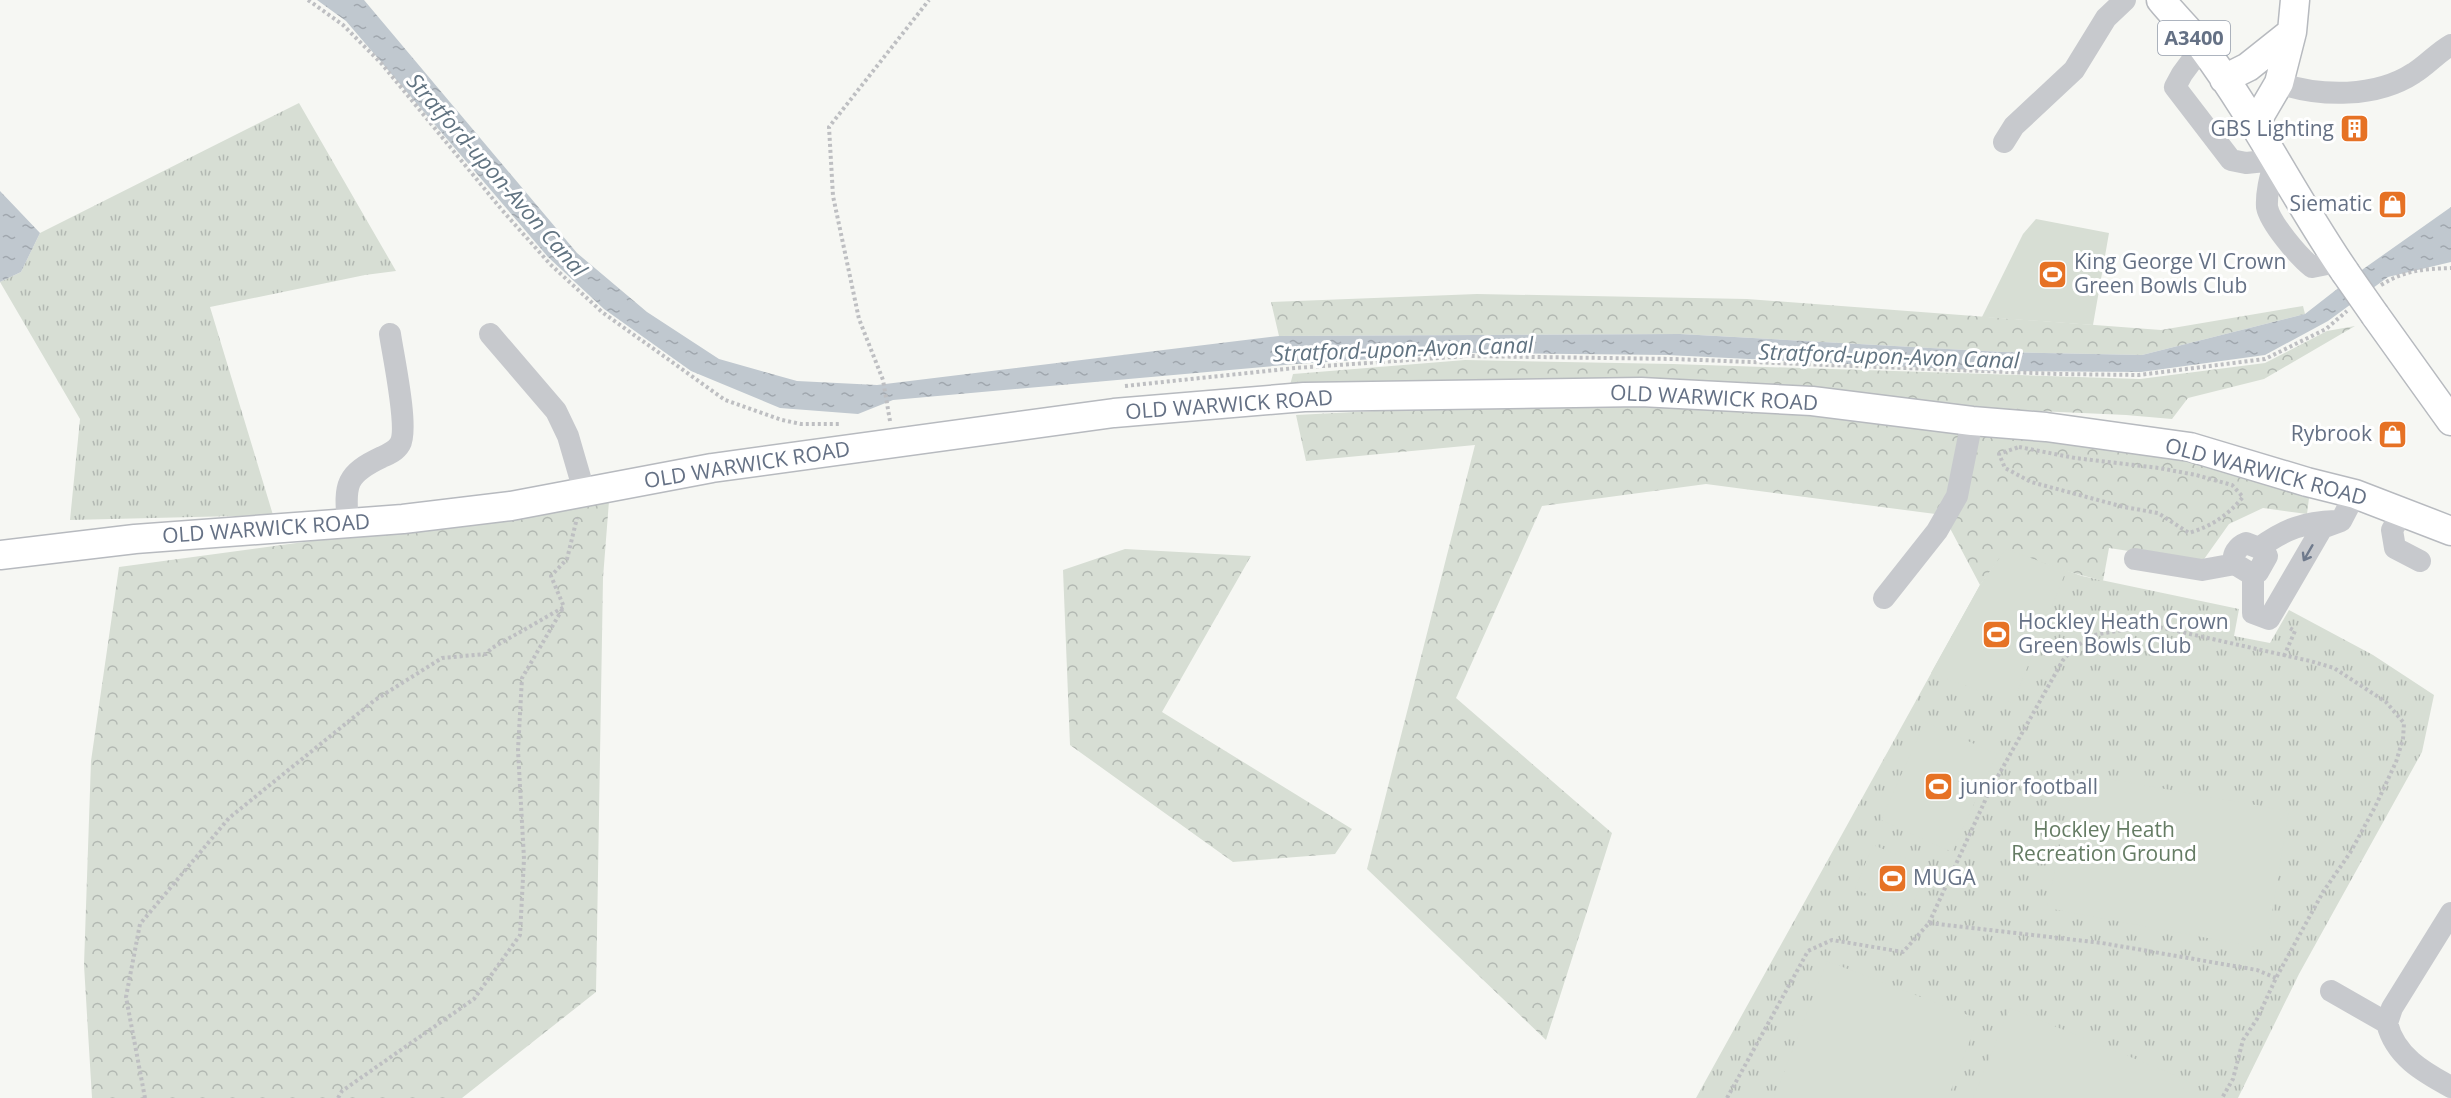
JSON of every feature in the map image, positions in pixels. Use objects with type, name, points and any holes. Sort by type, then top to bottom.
[{"type":"main road","name":"A3400","points":[[2161,0],[2202,47],[2255,124],[2341,267],[2369,303],[2451,421]]},
{"type":"main road","points":[[2255,124],[2278,83],[2292,32],[2295,0]]},
{"type":"main road","points":[[2224,79],[2248,67],[2292,32]]},
{"type":"main road","name":"OLD WARWICK ROAD","points":[[0,555],[146,538],[403,519],[511,506],[712,468],[1114,413],[1304,397],[1641,392],[1812,401],[1972,421],[2046,427],[2190,447],[2355,494],[2451,531]]},
{"type":"street","points":[[2004,142],[2014,126],[2074,70],[2106,18],[2125,0]]},
{"type":"street","points":[[2278,83],[2299,90],[2326,93],[2389,86],[2414,73],[2451,45]]},
{"type":"street","points":[[2202,47],[2175,87],[2231,160],[2246,163],[2275,160]]},
{"type":"street","points":[[348,523],[345,497],[350,481],[360,468],[393,452],[401,443],[404,434],[402,405],[390,334]]},
{"type":"street","points":[[490,334],[556,411],[568,436],[584,491]]},
{"type":"street","points":[[1884,598],[1937,531],[1957,496],[1972,421]]},
{"type":"street","points":[[2244,569],[2253,613],[2269,619],[2322,528],[2341,521],[2355,494]]},
{"type":"street","points":[[2403,511],[2392,530],[2395,548],[2420,561]]},
{"type":"street","points":[[2135,559],[2202,570],[2244,569],[2266,560],[2265,552],[2259,548],[2282,532],[2313,522],[2341,521]]},
{"type":"street","points":[[2451,913],[2392,1008],[2387,1023],[2391,1038],[2402,1054],[2425,1073],[2451,1087]]},
{"type":"street","points":[[2331,991],[2387,1023]]},
{"type":"path","points":[[308,0],[343,25],[381,63],[502,210],[550,264],[602,312],[725,400],[782,420],[801,424],[845,424]]},
{"type":"path","points":[[889,418],[883,380],[859,318],[833,196],[829,127],[929,0]]},
{"type":"path","points":[[1120,386],[1295,368],[1467,356],[1674,359],[2025,373],[2139,375],[2265,359],[2326,329],[2369,303],[2397,275],[2420,268],[2451,268]]},
{"type":"path","points":[[878,420],[898,417]]},
{"type":"path","points":[[2019,447],[2075,458],[2159,468],[2232,485],[2243,497],[2219,520],[2189,533],[2158,513],[2124,507],[2031,482],[2005,468],[1999,453],[2019,447]]},
{"type":"path","points":[[564,607],[551,576],[567,559],[584,491]]},
{"type":"path","points":[[145,1098],[126,997],[140,924],[229,818],[384,694],[442,658],[486,654],[492,648],[564,607]]},
{"type":"path","points":[[338,1098],[342,1092],[474,999],[520,935],[524,859],[518,750],[522,678],[564,607]]},
{"type":"path","points":[[1727,1098],[1808,951],[1832,940],[1903,952],[1929,923],[1989,792],[2062,660],[2074,648],[2094,635],[2159,627],[2334,668],[2386,702],[2404,723],[2403,739],[2396,762],[2375,807],[2350,853],[2323,892],[2276,978],[2257,1019],[2243,1040],[2234,1079],[2222,1098]]},
{"type":"path","points":[[1929,923],[2102,943],[2257,969],[2276,978]]},
{"type":"green space","points":[[299,103],[396,271],[365,275],[210,307],[273,515],[70,520],[80,419],[0,282],[21,272],[40,233]]},
{"type":"green space","name":"King George VI Crown Green Bowls Club","points":[[2036,219],[2109,233],[2093,325],[1982,317],[2023,234]]},
{"type":"green space","points":[[1477,294],[1747,299],[2161,330],[2303,306],[2305,314],[2142,355],[2002,352],[1680,334],[1279,336],[1271,302]]},
{"type":"green space","points":[[2355,326],[2264,379],[2188,398],[2172,419],[1929,406],[1290,385],[1293,374],[1465,360],[1673,364],[2140,379],[2265,363],[2327,331]]},
{"type":"green space","points":[[1513,404],[1813,406],[2131,448],[2310,490],[2307,514],[2263,508],[2229,524],[2202,562],[2109,548],[2103,581],[2006,550],[1980,585],[1943,515],[1706,484],[1542,506],[1456,698],[1612,833],[1546,1040],[1367,869],[1475,445],[1306,461],[1296,415]]},
{"type":"green space","points":[[609,501],[603,578],[596,992],[462,1098],[92,1098],[84,965],[91,761],[119,567]]},
{"type":"green space","points":[[1125,549],[1251,556],[1162,712],[1352,829],[1335,854],[1233,862],[1070,745],[1063,570]]},
{"type":"green space","name":"Hockley Heath Recreation Ground","points":[[2006,549],[2082,576],[2239,609],[2234,636],[2270,643],[2289,610],[2373,655],[2434,695],[2422,752],[2299,974],[2238,1098],[1696,1098],[1980,585]]},
{"type":"green space","points":[[2006,549],[2066,571],[2013,703],[1931,673],[1980,585]]},
{"type":"green space","name":"junior football","points":[[1925,722],[1997,754],[1952,852],[1881,820]]},
{"type":"green space","points":[[2075,773],[2289,811],[2266,949],[2047,908]]},
{"type":"green space","name":"MUGA","points":[[1873,845],[1928,867],[1910,911],[1855,889]]},
{"type":"green space","points":[[1827,961],[1978,1019],[1948,1098],[1774,1098]]},
{"type":"green space","points":[[2010,1008],[2187,1080],[2179,1098],[1973,1098]]},
{"type":"water","name":"Stratford-upon-Avon Canal","points":[[317,0],[364,0],[577,253],[647,312],[719,359],[797,381],[877,385],[1279,336],[1680,334],[2002,352],[2142,355],[2305,314],[2359,272],[2451,207],[2451,262],[2388,277],[2328,321],[2265,355],[2141,372],[1992,371],[1667,355],[1467,353],[1296,364],[893,400],[858,414],[780,408],[691,371],[604,309],[548,257],[346,21]]},
{"type":"water","points":[[0,191],[40,233],[21,272],[0,282]]},
{"type":"place","name":"GBS Lighting","points":[[2355,129]]},
{"type":"place","name":"Siematic","points":[[2393,204]]},
{"type":"place","name":"King George VI Crown Green Bowls Club","points":[[2053,274]]},
{"type":"place","name":"Rybrook","points":[[2393,434]]},
{"type":"place","name":"Hockley Heath Crown Green Bowls Club","points":[[1997,634]]},
{"type":"place","name":"junior football","points":[[1939,787]]},
{"type":"place","name":"MUGA","points":[[1892,878]]}]
